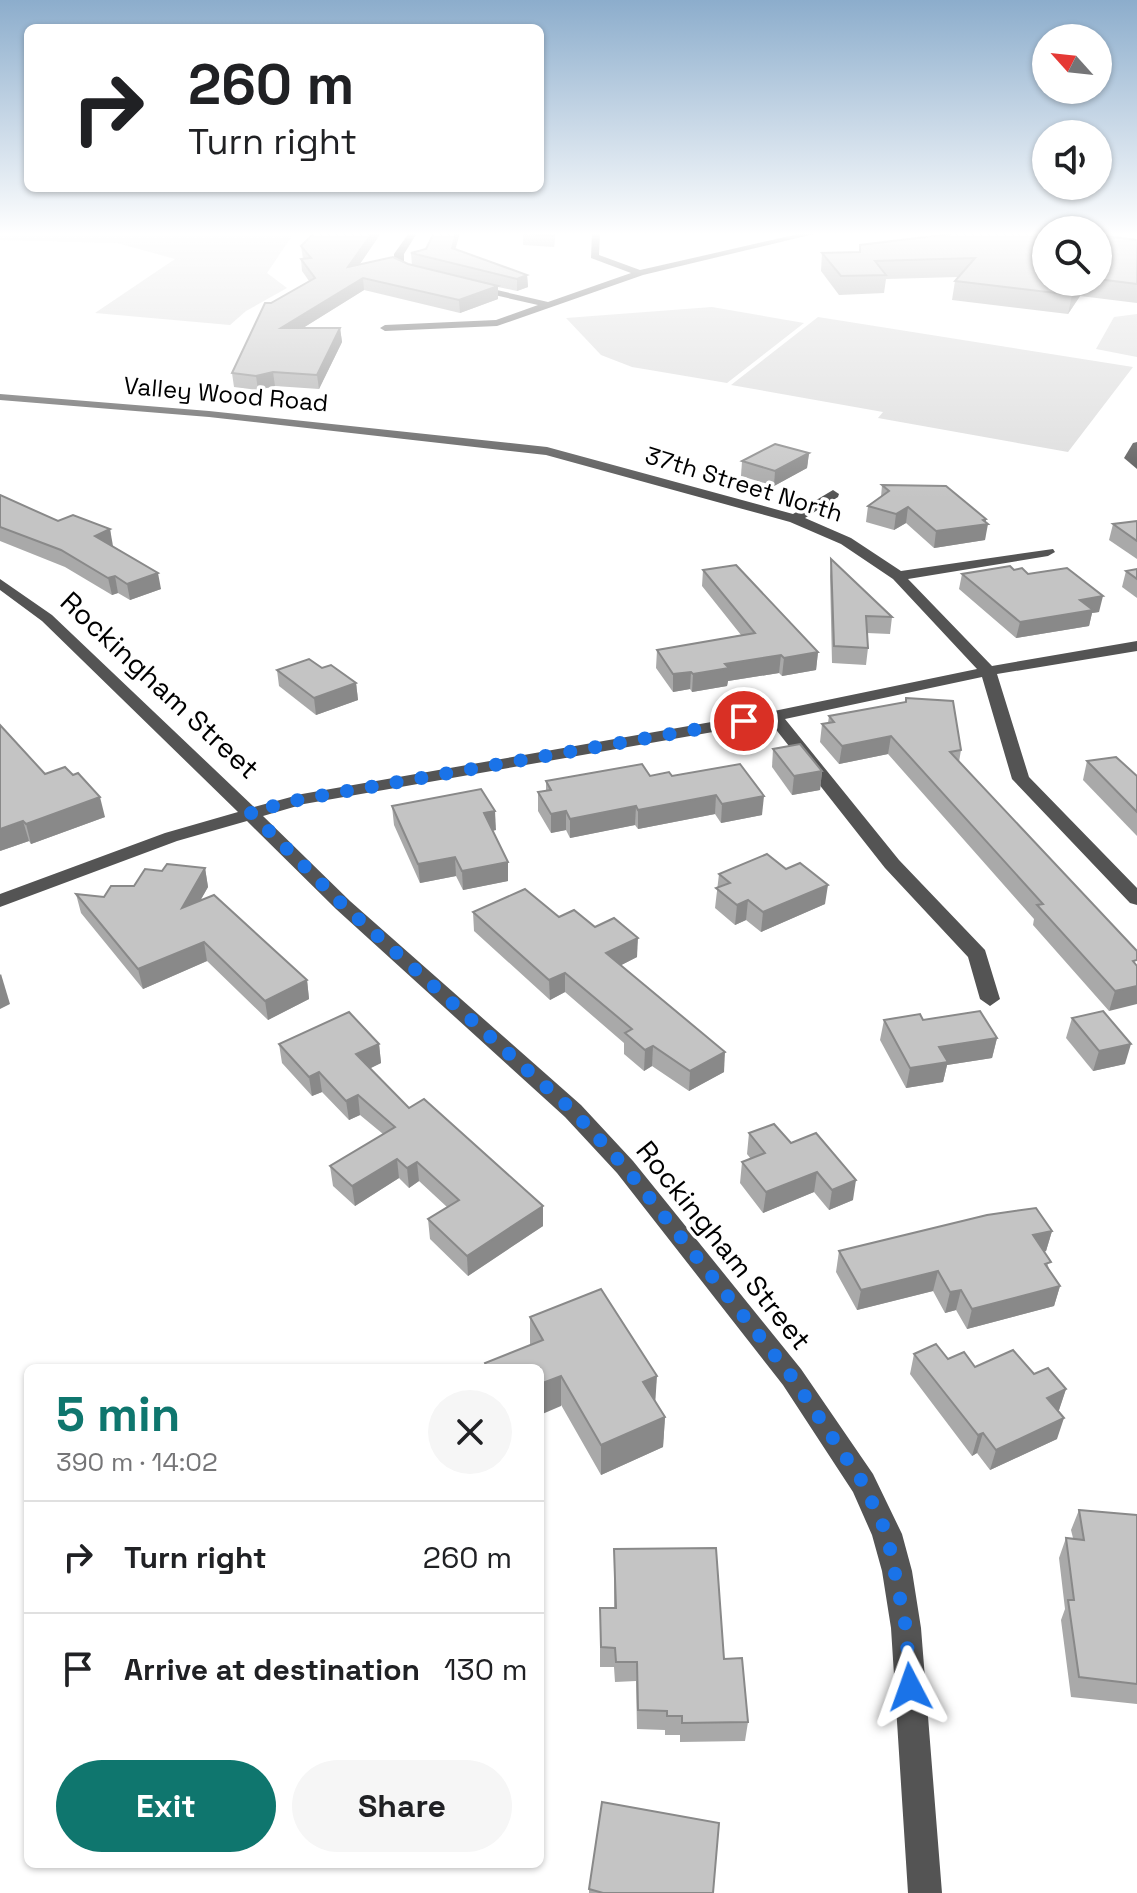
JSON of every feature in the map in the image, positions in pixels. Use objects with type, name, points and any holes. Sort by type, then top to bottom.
[{"type":"street","points":[[385,328],[501,321]]},
{"type":"street","name":"Valley Wood Road","points":[[0,397],[209,414],[446,439]]},
{"type":"street","name":"37th Street North","points":[[446,439],[558,454],[795,519],[846,541],[898,576],[988,671],[1021,779],[1137,899]]},
{"type":"street","points":[[1136,450],[1130,458],[1137,465]]},
{"type":"street","points":[[795,519],[833,494]]},
{"type":"street","points":[[898,576],[1048,552]]},
{"type":"street","name":"Rockingham Street","points":[[0,583],[47,618],[343,905],[541,1080],[625,1167],[792,1377],[863,1483],[887,1534],[906,1628],[925,1893]]},
{"type":"street","points":[[0,901],[133,850],[250,812],[302,799],[774,716],[988,671],[1137,646]]},
{"type":"street","points":[[774,716],[892,864],[978,955],[990,999]]},
{"type":"shaded area","points":[[189,321],[234,321],[230,325]]},
{"type":"shaded area","points":[[569,321],[804,323],[727,383],[632,367],[601,355]]},
{"type":"shaded area","points":[[812,321],[845,321],[1133,367],[1068,452],[878,418],[883,412],[731,385]]},
{"type":"shaded area","points":[[1112,321],[1137,321],[1137,357],[1096,349]]},
{"type":"building","points":[[256,321],[292,321],[281,328],[340,328],[317,375],[273,372],[256,376],[232,373]]},
{"type":"building","points":[[775,444],[809,453],[775,471],[742,461]]},
{"type":"building","points":[[882,485],[946,486],[988,524],[936,531],[908,507],[896,514],[868,506],[889,491]]},
{"type":"building","points":[[0,495],[58,521],[73,515],[110,529],[95,536],[158,573],[127,584],[115,576],[108,578],[61,550],[0,527]]},
{"type":"building","points":[[1137,521],[1137,541],[1113,524]]},
{"type":"building","points":[[831,559],[892,617],[866,616],[868,648],[834,646]]},
{"type":"building","points":[[736,565],[818,652],[725,664],[729,668],[693,674],[673,674],[657,650],[755,633],[703,570]]},
{"type":"building","points":[[1010,566],[1014,570],[1022,568],[1028,574],[1067,568],[1103,596],[1080,600],[1093,610],[1020,622],[962,574]]},
{"type":"building","points":[[1137,569],[1137,579],[1126,571]]},
{"type":"building","points":[[309,659],[322,668],[331,665],[356,683],[314,698],[277,670]]},
{"type":"building","points":[[906,698],[953,701],[961,750],[950,752],[1137,951],[1137,960],[1133,961],[1137,966],[1137,986],[1115,991],[1037,905],[1043,904],[891,736],[842,746],[822,724],[834,722],[829,716],[906,702]]},
{"type":"building","points":[[0,725],[45,774],[65,767],[73,775],[78,773],[100,797],[26,824],[23,821],[0,829]]},
{"type":"building","points":[[800,744],[822,771],[794,776],[773,749]]},
{"type":"building","points":[[1116,757],[1137,776],[1137,812],[1087,761]]},
{"type":"building","points":[[642,764],[650,776],[669,772],[672,776],[740,764],[764,796],[722,804],[716,795],[570,819],[566,811],[551,814],[538,792],[551,790],[546,781]]},
{"type":"building","points":[[481,789],[495,811],[484,813],[508,862],[462,871],[455,857],[418,864],[392,806]]},
{"type":"building","points":[[767,854],[786,869],[800,863],[828,885],[763,912],[748,900],[737,905],[716,888],[730,883],[719,874]]},
{"type":"building","points":[[167,864],[205,868],[182,908],[214,895],[307,980],[265,1001],[204,942],[138,969],[76,894],[104,897],[111,886],[134,886],[145,869],[162,871]]},
{"type":"building","points":[[525,889],[559,917],[574,910],[595,927],[614,918],[638,938],[606,953],[725,1052],[690,1071],[653,1046],[645,1050],[625,1033],[632,1029],[565,973],[549,980],[473,912]]},
{"type":"building","points":[[980,1011],[997,1038],[939,1047],[948,1062],[910,1068],[884,1020],[920,1014],[923,1020]]},
{"type":"building","points":[[1103,1011],[1131,1044],[1099,1051],[1072,1018]]},
{"type":"building","points":[[349,1012],[379,1044],[356,1054],[409,1108],[424,1099],[543,1206],[467,1256],[428,1219],[459,1200],[417,1162],[407,1168],[397,1159],[352,1186],[330,1166],[395,1127],[358,1095],[346,1101],[319,1072],[309,1077],[279,1044]]},
{"type":"building","points":[[774,1124],[791,1143],[816,1133],[856,1180],[832,1190],[817,1172],[766,1192],[742,1162],[765,1153],[749,1133]]},
{"type":"building","points":[[1036,1208],[1052,1231],[1033,1235],[1051,1262],[1045,1264],[1060,1286],[972,1309],[961,1290],[950,1292],[938,1271],[861,1290],[839,1251],[987,1215]]},
{"type":"building","points":[[601,1289],[657,1376],[643,1382],[665,1417],[601,1445],[561,1376],[544,1382],[544,1364],[485,1364],[543,1340],[530,1317]]},
{"type":"building","points":[[936,1344],[948,1359],[964,1352],[975,1367],[1013,1350],[1034,1374],[1048,1368],[1066,1389],[1047,1398],[1064,1418],[996,1450],[983,1433],[978,1435],[914,1354]]},
{"type":"building","points":[[1079,1510],[1137,1515],[1137,1684],[1079,1677],[1068,1600],[1074,1600],[1066,1538],[1084,1540]]},
{"type":"building","points":[[716,1548],[724,1659],[742,1658],[748,1722],[682,1723],[682,1716],[667,1716],[667,1711],[638,1710],[637,1662],[616,1662],[615,1648],[601,1647],[600,1608],[616,1608],[614,1549]]},
{"type":"building","points":[[602,1802],[719,1823],[713,1893],[603,1893],[589,1889]]},
{"type":"route","points":[[744,721],[302,799],[250,812],[343,905],[573,1111],[625,1167],[792,1377],[863,1483],[887,1534],[897,1571],[906,1628],[910,1687]]}]
